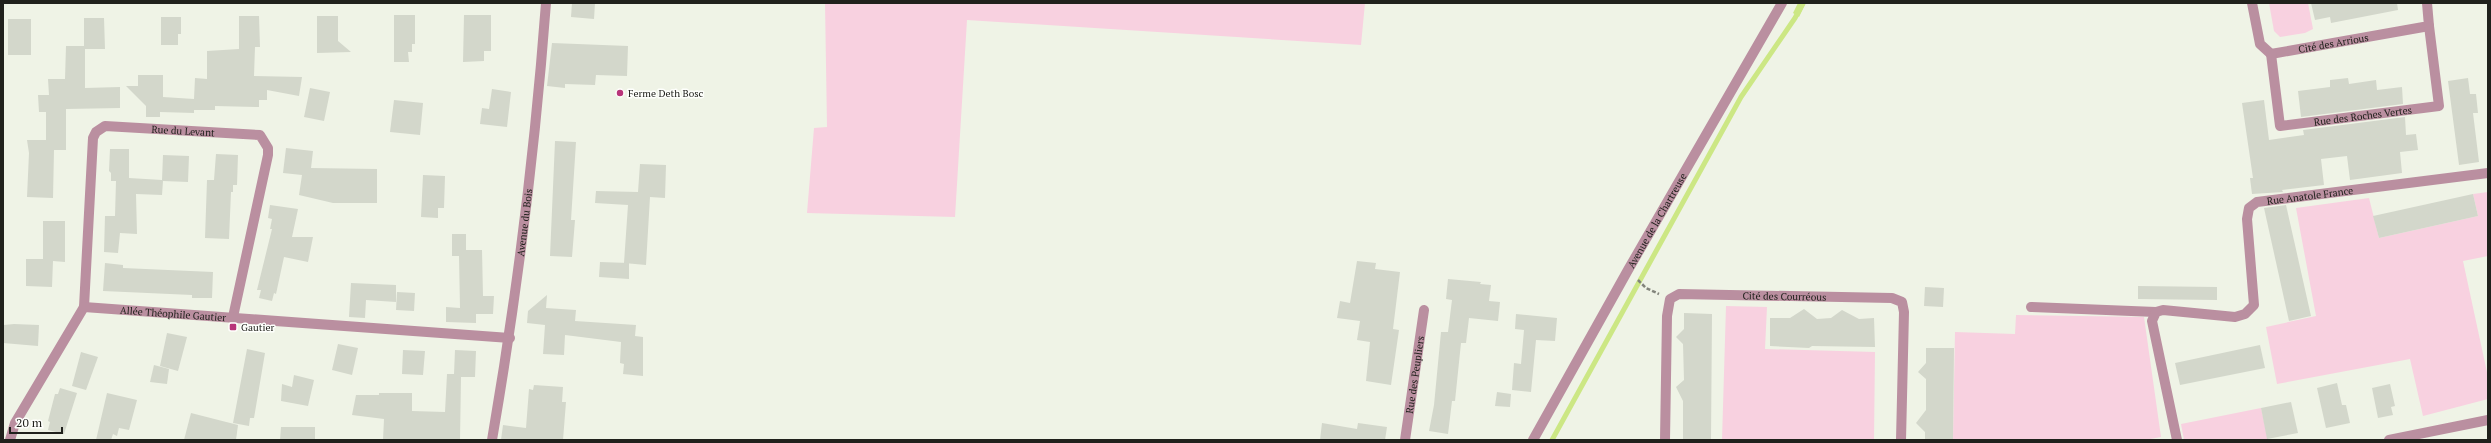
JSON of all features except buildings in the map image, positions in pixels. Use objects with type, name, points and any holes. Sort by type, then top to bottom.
[{"type":"street","name":"Avenue du Bois","points":[[492,440],[510,338],[526,223],[546,3]]},
{"type":"street","name":"Avenue de la Chartreuse","points":[[1533,440],[1628,270],[1782,3]]},
{"type":"street","points":[[2252,3],[2260,44],[2271,54]]},
{"type":"street","points":[[2427,3],[2429,26]]},
{"type":"street","name":"Cité des Arrious","points":[[2271,54],[2429,26]]},
{"type":"street","name":"Rue des Roches Vertes","points":[[2271,54],[2280,126],[2439,106],[2429,26]]},
{"type":"street","name":"Rue du Levant","points":[[84,307],[92,138],[96,132],[105,126],[260,135],[268,148],[268,155],[234,317]]},
{"type":"street","name":"Rue Anatole France","points":[[2156,312],[2163,310],[2235,317],[2245,314],[2254,305],[2247,219],[2249,208],[2257,202],[2488,173]]},
{"type":"street","name":"Cité des Courréous","points":[[1665,440],[1667,316],[1670,299],[1679,294],[1892,298],[1902,302],[1904,312],[1901,440]]},
{"type":"street","name":"Allée Théophile Gautier","points":[[84,307],[510,338]]},
{"type":"street","points":[[10,440],[15,423],[84,307]]},
{"type":"street","points":[[2031,307],[2156,312],[2152,321],[2177,440]]},
{"type":"street","name":"Rue des Peupliers","points":[[1405,440],[1424,310]]},
{"type":"street","points":[[2389,440],[2488,420]]},
{"type":"shaded area","points":[[825,3],[1365,3],[1361,45],[967,20],[955,217],[807,213],[814,128],[827,127]]},
{"type":"shaded area","points":[[1798,3],[1806,3],[1799,17],[1793,13]]},
{"type":"shaded area","points":[[2269,3],[2308,3],[2313,29],[2305,33],[2280,37],[2274,31]]},
{"type":"shaded area","points":[[2488,192],[2488,256],[2463,261],[2488,377],[2488,399],[2423,416],[2410,359],[2277,384],[2266,327],[2316,316],[2296,208],[2369,198],[2379,238],[2478,216],[2473,194]]},
{"type":"shaded area","points":[[1726,306],[1767,307],[1765,349],[1875,352],[1874,440],[1722,440]]},
{"type":"shaded area","points":[[2016,315],[2144,317],[2161,437],[2145,440],[1953,440],[1955,332],[2015,334]]},
{"type":"shaded area","points":[[2261,408],[2268,440],[2184,440],[2181,424]]},
{"type":"waterway","points":[[1552,440],[1741,97],[1795,18],[1803,3]]},
{"type":"place","name":"Ferme Deth Bosc","points":[[620,93]]},
{"type":"place","name":"Gautier","points":[[233,327]]}]
